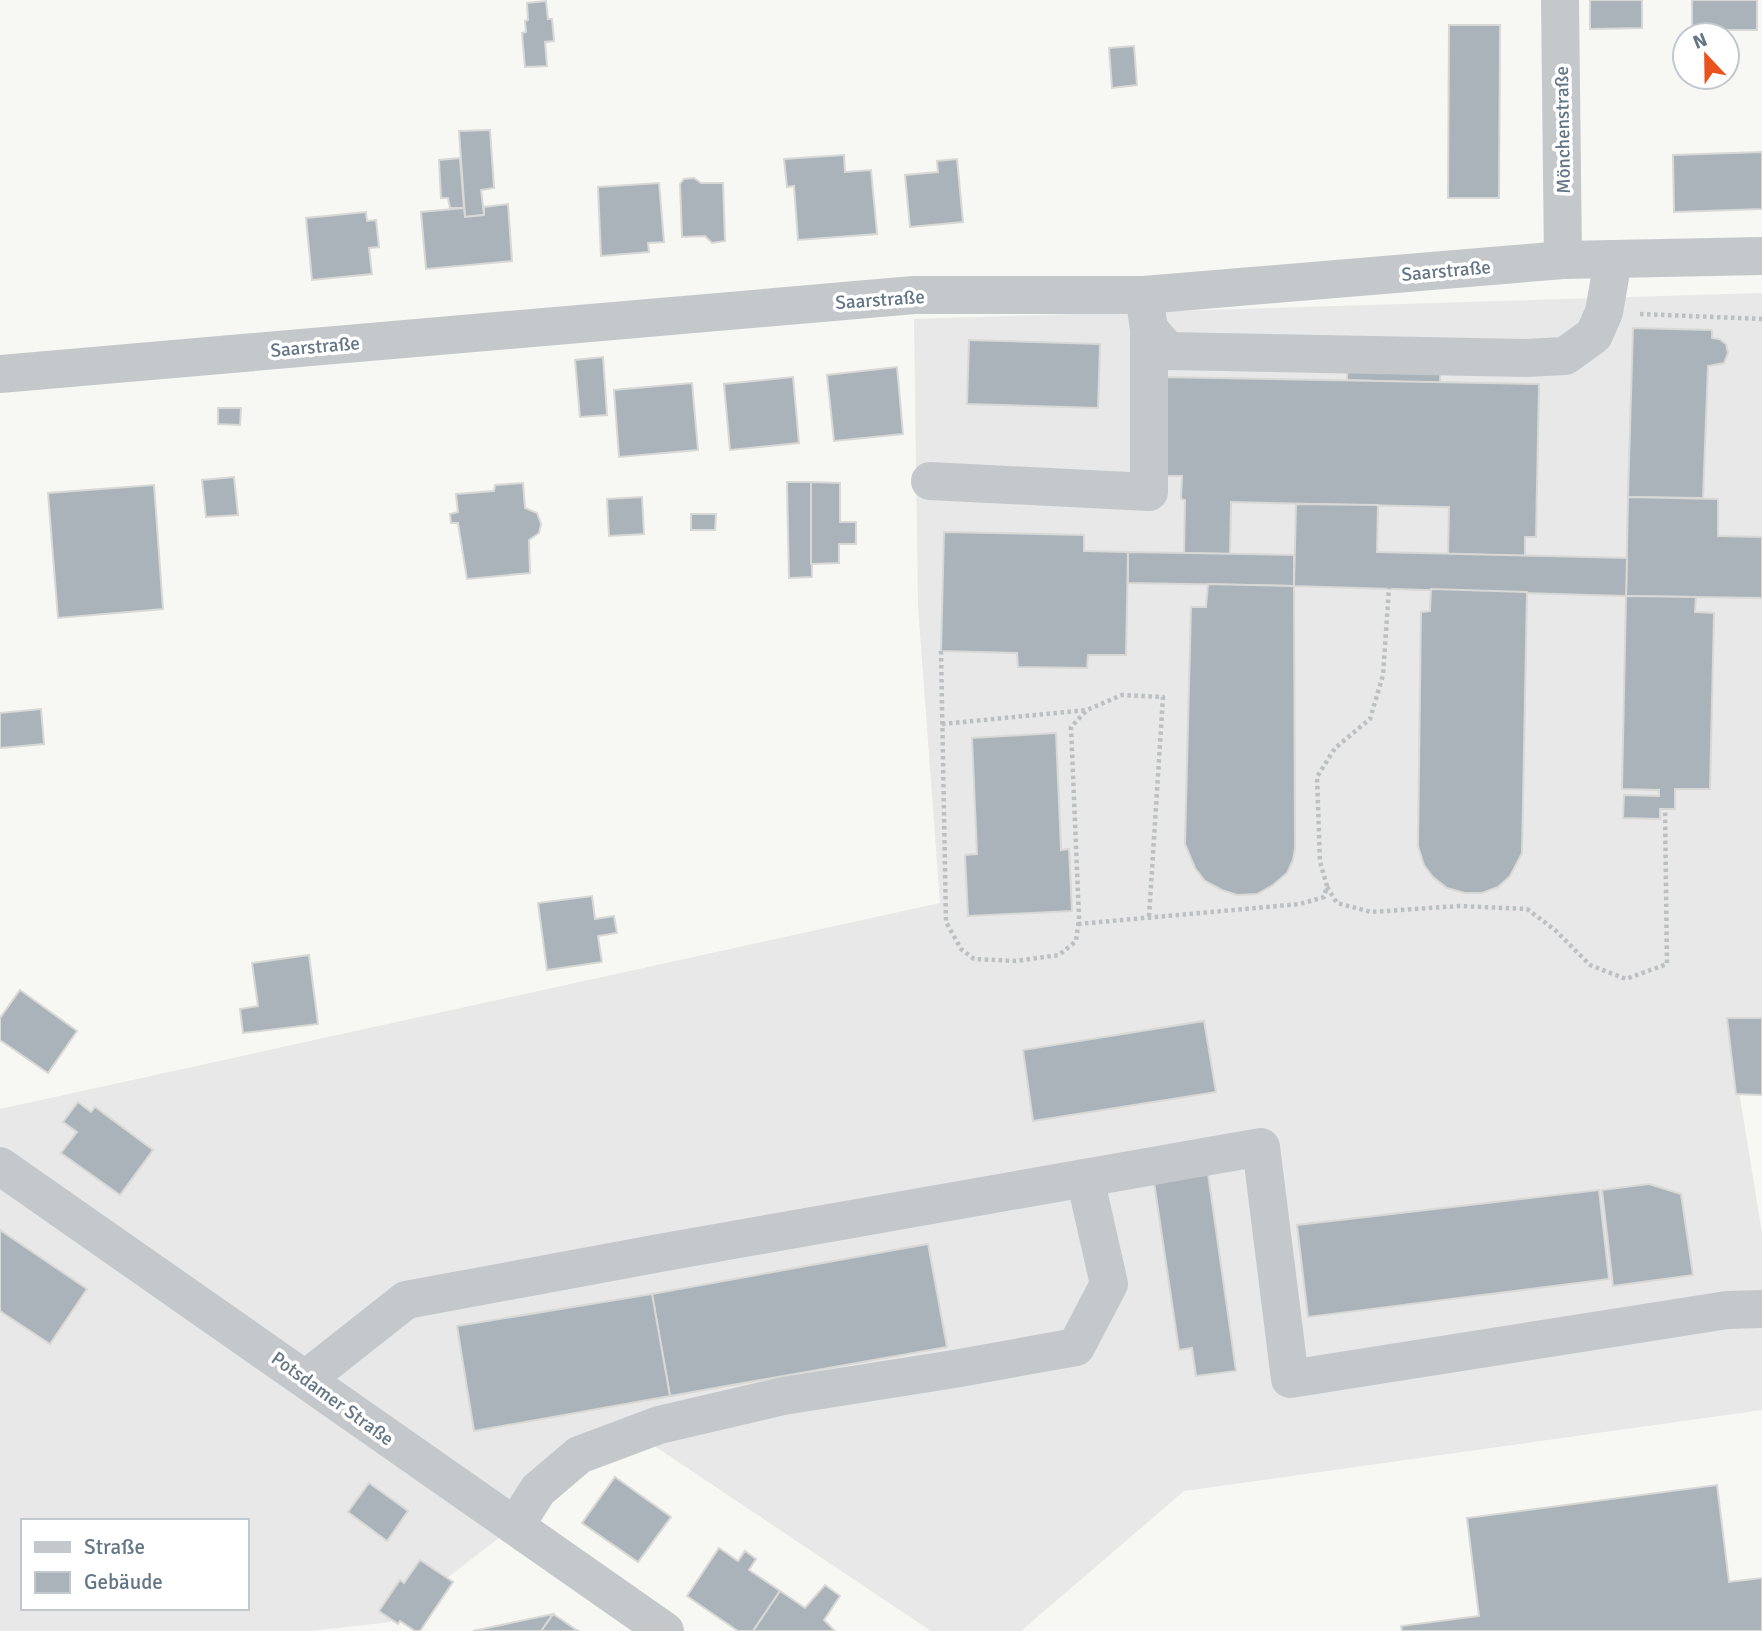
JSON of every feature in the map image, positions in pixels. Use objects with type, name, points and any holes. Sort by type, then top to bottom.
[{"type":"street","name":"Mönchenstraße","points":[[1560,0],[1563,260]]},
{"type":"street","name":"Saarstraße","points":[[0,374],[914,295],[1147,312],[1563,260],[1762,256]]},
{"type":"street","points":[[1147,312],[1168,351],[1526,358],[1565,356],[1594,335],[1604,312],[1613,260]]},
{"type":"street","points":[[930,481],[1149,492],[1147,312]]},
{"type":"street","points":[[306,1378],[406,1300],[1261,1147],[1290,1379],[1727,1310],[1762,1309]]},
{"type":"street","name":"Potsdamer Straße","points":[[0,1166],[665,1631]]},
{"type":"street","points":[[515,1526],[538,1490],[579,1455],[659,1425],[783,1396],[954,1369],[1076,1346],[1109,1284],[1085,1178]]},
{"type":"path","points":[[1604,312],[1762,319]]},
{"type":"path","points":[[1390,588],[1383,675],[1370,719],[1335,748],[1317,777],[1320,862],[1327,886],[1337,903],[1371,912],[1459,906],[1527,909],[1555,930],[1590,965],[1626,979],[1667,964],[1665,809]]},
{"type":"path","points":[[941,651],[946,922],[961,949],[974,959],[1016,961],[1059,955],[1076,941],[1078,924],[1071,727],[1087,710]]},
{"type":"path","points":[[942,724],[1087,710],[1122,695],[1163,696],[1149,917]]},
{"type":"path","points":[[1078,924],[1300,904],[1324,897],[1327,886]]},
{"type":"shaded area","points":[[1762,293],[1762,1018],[1727,1018],[1762,1233],[1762,1410],[1184,1491],[1021,1631],[931,1631],[635,1433],[390,1622],[311,1631],[0,1631],[0,1109],[940,903],[918,606],[914,319]]},
{"type":"building","points":[[1590,0],[1642,0],[1642,28],[1590,29]]},
{"type":"building","points":[[1692,0],[1757,0],[1757,30],[1741,30],[1741,21],[1692,21]]},
{"type":"building","points":[[546,1],[548,19],[552,19],[554,41],[545,42],[547,66],[525,67],[522,33],[526,32],[525,21],[528,20],[527,3]]},
{"type":"building","points":[[1449,25],[1500,25],[1499,198],[1448,198]]},
{"type":"building","points":[[1134,46],[1137,85],[1112,88],[1109,48]]},
{"type":"building","points":[[490,130],[494,188],[481,190],[484,215],[465,217],[459,131]]},
{"type":"building","points":[[1762,152],[1762,209],[1674,212],[1673,155]]},
{"type":"building","points":[[844,155],[845,172],[871,170],[877,234],[798,240],[794,186],[787,187],[784,159]]},
{"type":"building","points":[[460,158],[464,208],[450,208],[448,198],[441,198],[439,160]]},
{"type":"building","points":[[957,159],[963,222],[910,227],[905,175],[938,172],[937,161]]},
{"type":"building","points":[[694,178],[701,183],[723,183],[725,241],[712,243],[705,236],[682,237],[680,184],[684,179]]},
{"type":"building","points":[[659,183],[664,242],[648,243],[649,252],[601,256],[598,187]]},
{"type":"building","points":[[508,204],[512,261],[426,269],[421,212],[464,208],[465,217],[484,215],[484,207]]},
{"type":"building","points":[[366,212],[367,221],[376,220],[379,247],[369,248],[372,274],[312,280],[306,218]]},
{"type":"building","points":[[1633,328],[1712,330],[1712,338],[1726,344],[1728,353],[1724,363],[1708,366],[1703,498],[1628,497]]},
{"type":"building","points":[[1348,337],[1441,340],[1440,383],[1347,380]]},
{"type":"building","points":[[969,340],[1100,344],[1098,408],[967,404]]},
{"type":"building","points":[[603,357],[607,415],[580,417],[575,360]]},
{"type":"building","points":[[897,367],[903,434],[834,441],[827,375]]},
{"type":"building","points":[[793,377],[799,443],[730,450],[724,384]]},
{"type":"building","points":[[1157,377],[1539,384],[1536,537],[1525,537],[1525,556],[1448,554],[1449,507],[1231,502],[1230,554],[1184,553],[1185,500],[1181,499],[1182,476],[1155,476]]},
{"type":"building","points":[[692,383],[698,450],[619,457],[614,390]]},
{"type":"building","points":[[218,408],[241,408],[240,425],[218,424]]},
{"type":"building","points":[[234,477],[238,515],[206,517],[202,480]]},
{"type":"building","points":[[787,482],[811,482],[812,577],[789,578]]},
{"type":"building","points":[[811,482],[840,483],[840,522],[856,522],[856,544],[839,544],[839,563],[811,564]]},
{"type":"building","points":[[523,483],[525,508],[537,513],[541,524],[539,533],[529,540],[530,573],[467,579],[458,523],[451,523],[450,514],[458,512],[456,494],[494,491],[495,485]]},
{"type":"building","points":[[154,485],[163,609],[58,618],[48,493]]},
{"type":"building","points":[[642,497],[644,534],[609,536],[607,499]]},
{"type":"building","points":[[1628,497],[1718,499],[1718,536],[1762,537],[1762,598],[1626,596]]},
{"type":"building","points":[[1296,504],[1378,505],[1377,552],[1627,558],[1626,596],[1294,586]]},
{"type":"building","points":[[691,514],[716,514],[715,530],[691,530]]},
{"type":"building","points":[[944,532],[1084,535],[1084,551],[1128,552],[1126,655],[1088,655],[1087,668],[1018,667],[1017,653],[941,651]]},
{"type":"building","points":[[1128,552],[1294,555],[1294,586],[1128,583]]},
{"type":"building","points":[[1208,584],[1294,586],[1295,848],[1287,873],[1257,894],[1237,895],[1205,881],[1195,868],[1185,844],[1191,607],[1206,607]]},
{"type":"building","points":[[1431,589],[1527,592],[1522,853],[1510,876],[1498,887],[1482,893],[1465,893],[1447,888],[1433,877],[1424,865],[1418,846],[1421,612],[1430,611]]},
{"type":"building","points":[[1626,596],[1696,597],[1695,612],[1714,613],[1710,789],[1675,789],[1675,809],[1660,809],[1660,819],[1623,818],[1624,795],[1659,796],[1659,790],[1622,789]]},
{"type":"building","points":[[41,709],[44,744],[0,748],[0,713]]},
{"type":"building","points":[[1056,733],[1061,850],[1069,849],[1072,911],[968,916],[965,855],[977,854],[972,738]]},
{"type":"building","points":[[592,896],[595,919],[614,916],[617,933],[598,936],[602,962],[547,970],[538,903]]},
{"type":"building","points":[[309,955],[318,1024],[243,1033],[240,1009],[258,1006],[252,963]]},
{"type":"building","points":[[20,990],[77,1031],[48,1073],[0,1040],[0,1018]]},
{"type":"building","points":[[1727,1018],[1762,1018],[1762,1095],[1736,1094]]},
{"type":"building","points":[[1204,1021],[1216,1092],[1033,1121],[1023,1050]]},
{"type":"building","points":[[78,1102],[91,1112],[95,1107],[153,1150],[120,1195],[61,1153],[77,1132],[63,1122]]},
{"type":"building","points":[[1208,1174],[1236,1371],[1196,1376],[1192,1348],[1179,1350],[1154,1182]]},
{"type":"building","points":[[1649,1184],[1681,1194],[1693,1275],[1613,1286],[1602,1190]]},
{"type":"building","points":[[1599,1190],[1609,1279],[1308,1317],[1297,1225]]},
{"type":"building","points":[[0,1230],[87,1289],[50,1344],[0,1311]]},
{"type":"building","points":[[928,1244],[947,1347],[670,1396],[652,1294]]},
{"type":"building","points":[[652,1294],[670,1396],[474,1431],[457,1326]]},
{"type":"building","points":[[615,1477],[671,1517],[638,1562],[582,1523]]},
{"type":"building","points":[[369,1483],[408,1511],[387,1541],[348,1512]]},
{"type":"building","points":[[1717,1485],[1729,1582],[1762,1578],[1762,1631],[1402,1631],[1401,1626],[1479,1616],[1467,1518]]},
{"type":"building","points":[[719,1548],[738,1561],[745,1551],[756,1559],[749,1570],[780,1591],[753,1631],[738,1631],[687,1596]]},
{"type":"building","points":[[420,1560],[453,1582],[420,1631],[415,1631],[400,1621],[398,1624],[379,1611],[400,1580],[404,1583]]},
{"type":"building","points":[[825,1585],[840,1596],[824,1620],[835,1631],[753,1631],[780,1591],[805,1608]]},
{"type":"building","points":[[553,1614],[578,1631],[541,1631]]},
{"type":"building","points":[[553,1614],[541,1631],[473,1631]]}]
